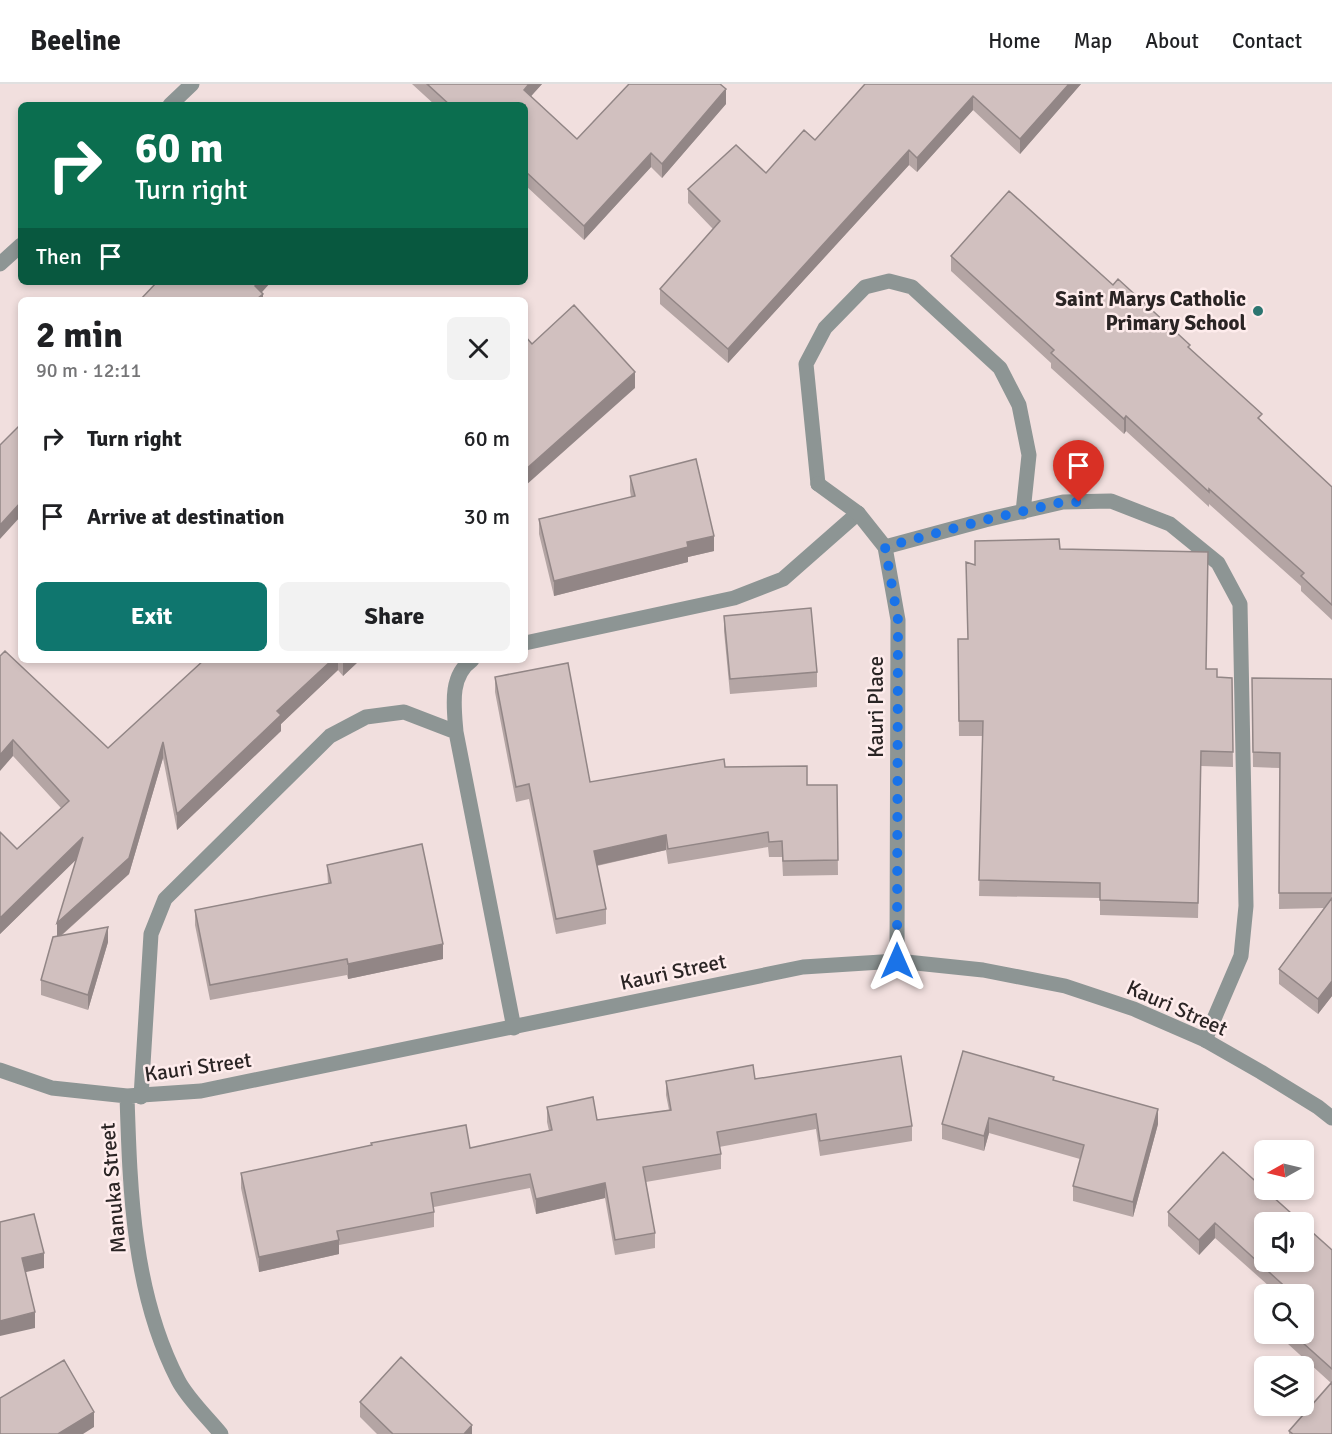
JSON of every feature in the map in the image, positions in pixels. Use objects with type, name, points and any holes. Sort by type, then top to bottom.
[{"type":"street","points":[[173,102],[192,84]]},
{"type":"street","points":[[0,264],[18,247]]},
{"type":"street","name":"Kauri Place","points":[[897,961],[898,620],[885,547],[858,513],[818,484],[806,364],[825,328],[865,287],[889,281],[912,287],[1000,368],[1018,405],[1029,455],[1023,512]]},
{"type":"street","points":[[885,547],[1063,502],[1111,501],[1170,524],[1218,563],[1240,604],[1246,906],[1241,956],[1205,1040]]},
{"type":"street","points":[[528,642],[734,598],[783,579],[858,513]]},
{"type":"street","points":[[468,663],[462,667],[453,695],[456,732],[514,1028]]},
{"type":"street","name":"Manuka Street","points":[[221,1434],[179,1382],[154,1321],[134,1228],[134,1097],[151,934],[165,899],[330,736],[366,717],[404,712],[456,732]]},
{"type":"street","name":"Kauri Street","points":[[0,1070],[52,1088],[134,1097],[201,1091],[802,967],[897,961],[983,970],[1065,986],[1134,1009],[1205,1040],[1318,1107],[1332,1118]]},
{"type":"building","points":[[427,84],[529,84],[524,90],[577,139],[629,84],[720,84],[726,89],[662,164],[651,153],[584,226],[528,174],[528,102],[447,102]]},
{"type":"building","points":[[865,84],[1069,84],[1020,139],[973,96],[917,158],[909,150],[728,349],[660,289],[720,221],[688,189],[736,145],[766,173],[804,130],[815,140]]},
{"type":"building","points":[[1009,191],[1113,285],[1118,279],[1262,414],[1258,418],[1332,487],[1332,605],[1301,576],[1304,573],[1209,489],[1209,492],[1126,416],[1124,419],[1051,353],[1054,350],[951,256]]},
{"type":"building","points":[[154,285],[256,285],[263,294],[259,297],[143,297]]},
{"type":"building","points":[[574,305],[635,372],[528,467],[528,339],[532,344]]},
{"type":"building","points":[[18,427],[18,505],[0,525],[0,445]]},
{"type":"building","points":[[696,459],[714,536],[687,542],[688,547],[554,581],[539,519],[635,496],[630,476]]},
{"type":"building","points":[[1059,539],[1060,549],[1208,552],[1206,669],[1217,669],[1217,677],[1232,678],[1233,752],[1201,751],[1198,903],[1100,900],[1100,883],[979,880],[983,721],[959,721],[958,639],[968,639],[966,562],[975,565],[975,541]]},
{"type":"building","points":[[811,608],[817,672],[730,679],[724,616]]},
{"type":"building","points":[[5,651],[108,748],[201,663],[329,663],[277,711],[281,715],[177,814],[163,742],[129,858],[57,923],[83,837],[0,918],[0,832],[17,849],[69,801],[13,740],[0,755],[0,656]]},
{"type":"building","points":[[568,663],[590,782],[724,759],[725,767],[807,766],[807,785],[837,785],[838,860],[783,861],[782,841],[769,842],[768,832],[668,849],[666,835],[594,851],[606,909],[556,919],[529,784],[516,787],[495,677]]},
{"type":"building","points":[[1252,678],[1332,679],[1332,893],[1279,893],[1280,753],[1253,752]]},
{"type":"building","points":[[422,844],[443,944],[348,964],[347,959],[210,985],[195,910],[331,883],[327,865]]},
{"type":"building","points":[[1332,898],[1332,981],[1318,999],[1279,969]]},
{"type":"building","points":[[108,927],[88,995],[41,980],[53,937]]},
{"type":"building","points":[[963,1051],[1054,1077],[1053,1080],[1158,1109],[1133,1202],[1073,1186],[1084,1145],[989,1118],[984,1136],[942,1124]]},
{"type":"building","points":[[901,1056],[912,1126],[820,1141],[816,1114],[717,1132],[721,1154],[643,1167],[655,1233],[615,1240],[605,1183],[536,1199],[530,1174],[431,1193],[434,1212],[337,1231],[339,1240],[259,1257],[241,1173],[372,1145],[371,1143],[466,1125],[470,1148],[552,1130],[547,1107],[593,1097],[597,1120],[671,1110],[666,1081],[753,1065],[755,1079]]},
{"type":"building","points":[[1223,1152],[1254,1180],[1254,1200],[1276,1200],[1290,1212],[1254,1212],[1254,1258],[1215,1223],[1199,1240],[1168,1212]]},
{"type":"building","points":[[34,1214],[44,1253],[22,1258],[35,1312],[0,1321],[0,1222]]},
{"type":"building","points":[[1314,1234],[1332,1250],[1332,1369],[1304,1344],[1314,1344],[1314,1284],[1282,1284],[1269,1272],[1314,1272]]},
{"type":"building","points":[[401,1357],[472,1425],[464,1434],[393,1434],[360,1402]]},
{"type":"building","points":[[64,1360],[94,1412],[58,1434],[0,1434],[0,1398]]},
{"type":"building","points":[[1332,1382],[1332,1434],[1293,1434],[1289,1431],[1302,1416],[1314,1416],[1314,1403]]},
{"type":"place","name":"Saint Marys Catholic Primary School","points":[[1258,311]]},
{"type":"route","points":[[897,961],[898,620],[885,547],[985,520],[1063,502],[1079,502]]}]
